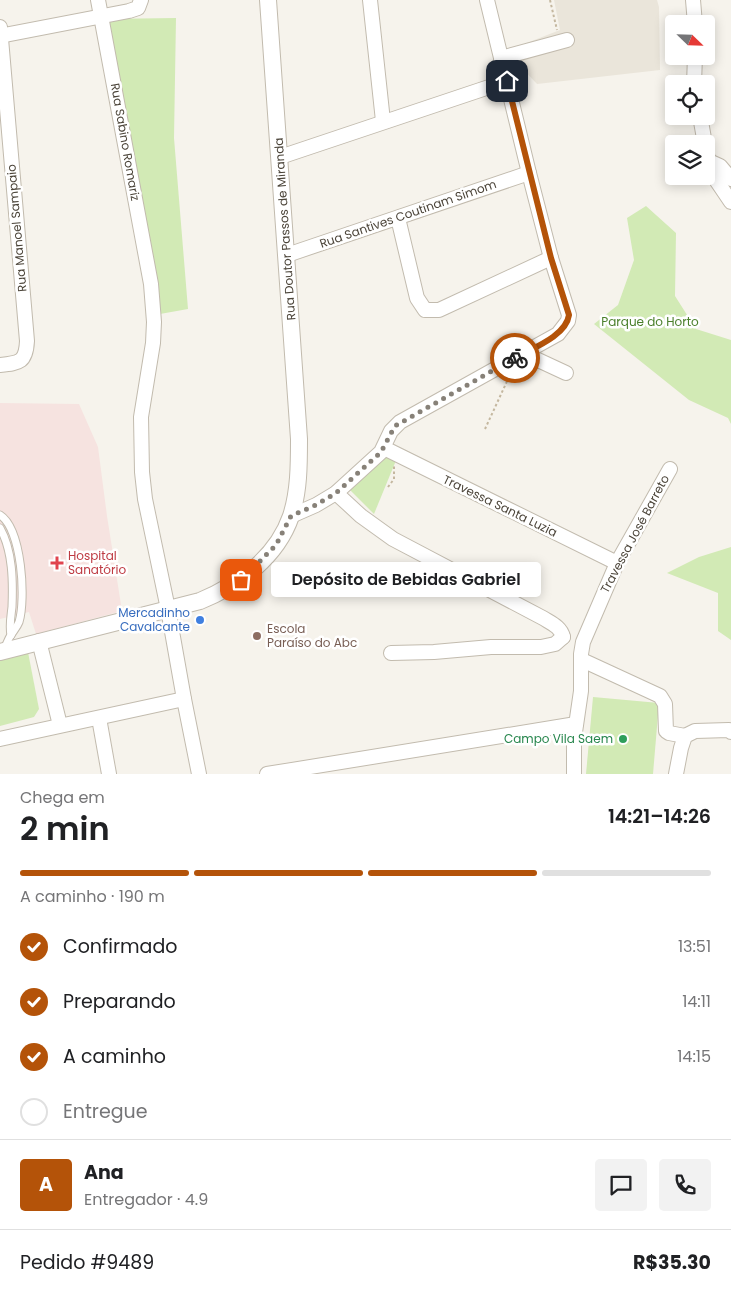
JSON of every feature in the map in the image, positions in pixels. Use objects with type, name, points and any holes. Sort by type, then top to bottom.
[{"type":"street","name":"Rua Sabino Romariz","points":[[98,0],[151,284],[154,322],[153,343],[141,417],[144,499],[168,609],[199,774]]},
{"type":"street","points":[[0,33],[129,11],[138,8],[141,0]]},
{"type":"street","name":"Rua Doutor Passos de Miranda","points":[[2,652],[200,601],[223,591],[241,580],[276,545],[291,516],[298,483],[298,418],[268,0]]},
{"type":"street","points":[[370,0],[384,122]]},
{"type":"street","points":[[291,516],[316,505],[336,493],[387,450],[391,432],[400,422],[554,336],[564,328],[568,321],[569,315],[528,173],[487,0]]},
{"type":"street","points":[[693,0],[695,15]]},
{"type":"street","name":"Rua Manoel Sampaio","points":[[0,33],[27,341],[23,359],[7,364]]},
{"type":"street","points":[[501,58],[563,41]]},
{"type":"street","points":[[280,157],[507,81]]},
{"type":"street","points":[[715,161],[731,179]]},
{"type":"street","name":"Rua Santives Coutinam Simom","points":[[287,255],[528,173]]},
{"type":"street","points":[[715,179],[731,202]]},
{"type":"street","points":[[398,218],[417,298],[425,310],[439,310],[551,258]]},
{"type":"street","points":[[521,355],[566,373]]},
{"type":"street","name":"Travessa Santa Luzia","points":[[387,450],[617,562]]},
{"type":"street","name":"Travessa José Barreto","points":[[574,774],[574,739],[581,691],[583,642],[617,562],[670,469]]},
{"type":"street","points":[[336,493],[361,516],[393,539],[543,618],[556,626],[563,637]]},
{"type":"street","points":[[563,637],[583,642]]},
{"type":"street","points":[[391,653],[434,652],[491,647],[541,647],[555,644],[563,637]]},
{"type":"street","points":[[39,641],[60,726]]},
{"type":"street","points":[[582,660],[660,696],[665,704],[666,731],[668,733],[685,736],[695,731],[728,731]]},
{"type":"street","points":[[0,739],[184,699]]},
{"type":"street","points":[[99,718],[109,774]]},
{"type":"street","points":[[267,774],[576,724]]},
{"type":"street","points":[[676,774],[685,736]]},
{"type":"lane","points":[[0,515],[7,522],[12,532],[20,566],[21,595],[20,620],[2,652]]},
{"type":"lane","points":[[0,528],[4,536],[11,568],[11,635]]},
{"type":"path","points":[[550,0],[563,41]]},
{"type":"path","points":[[485,429],[521,355]]},
{"type":"path","points":[[387,450],[395,470],[394,480],[388,487]]},
{"type":"shaded area","points":[[554,0],[657,0],[659,7],[660,70],[537,84],[506,51],[560,30]]},
{"type":"shaded area","name":"Hospital Sanatório","points":[[0,403],[79,404],[98,447],[122,611],[36,634],[29,612],[0,619]]},
{"type":"green space","points":[[176,18],[174,138],[188,309],[160,314],[104,19]]},
{"type":"green space","name":"Parque do Horto","points":[[646,206],[676,233],[675,296],[696,329],[731,340],[731,424],[728,418],[689,400],[594,324],[618,305],[634,260],[627,218]]},
{"type":"green space","points":[[388,451],[397,458],[374,514],[346,486]]},
{"type":"green space","points":[[731,547],[731,640],[718,631],[718,593],[667,573],[699,557]]},
{"type":"green space","points":[[27,647],[39,709],[34,717],[0,726],[0,654]]},
{"type":"green space","name":"Campo Vila Saem","points":[[593,697],[659,703],[653,774],[586,774]]},
{"type":"way so far","points":[[241,580],[276,545],[291,516],[316,505],[336,493],[381,452],[395,426],[406,418],[515,358]]},
{"type":"place","name":"Hospital Sanatório","points":[[57,563]]},
{"type":"place","name":"Depósito de Bebidas Gabriel","points":[[241,580]]},
{"type":"place","name":"Mercadinho Cavalcante","points":[[200,620]]},
{"type":"place","name":"Escola Paraíso do Abc","points":[[257,636]]},
{"type":"place","name":"Campo Vila Saem","points":[[623,739]]},
{"type":"route","points":[[507,81],[528,173],[569,315],[564,328],[558,334],[515,358]]}]
